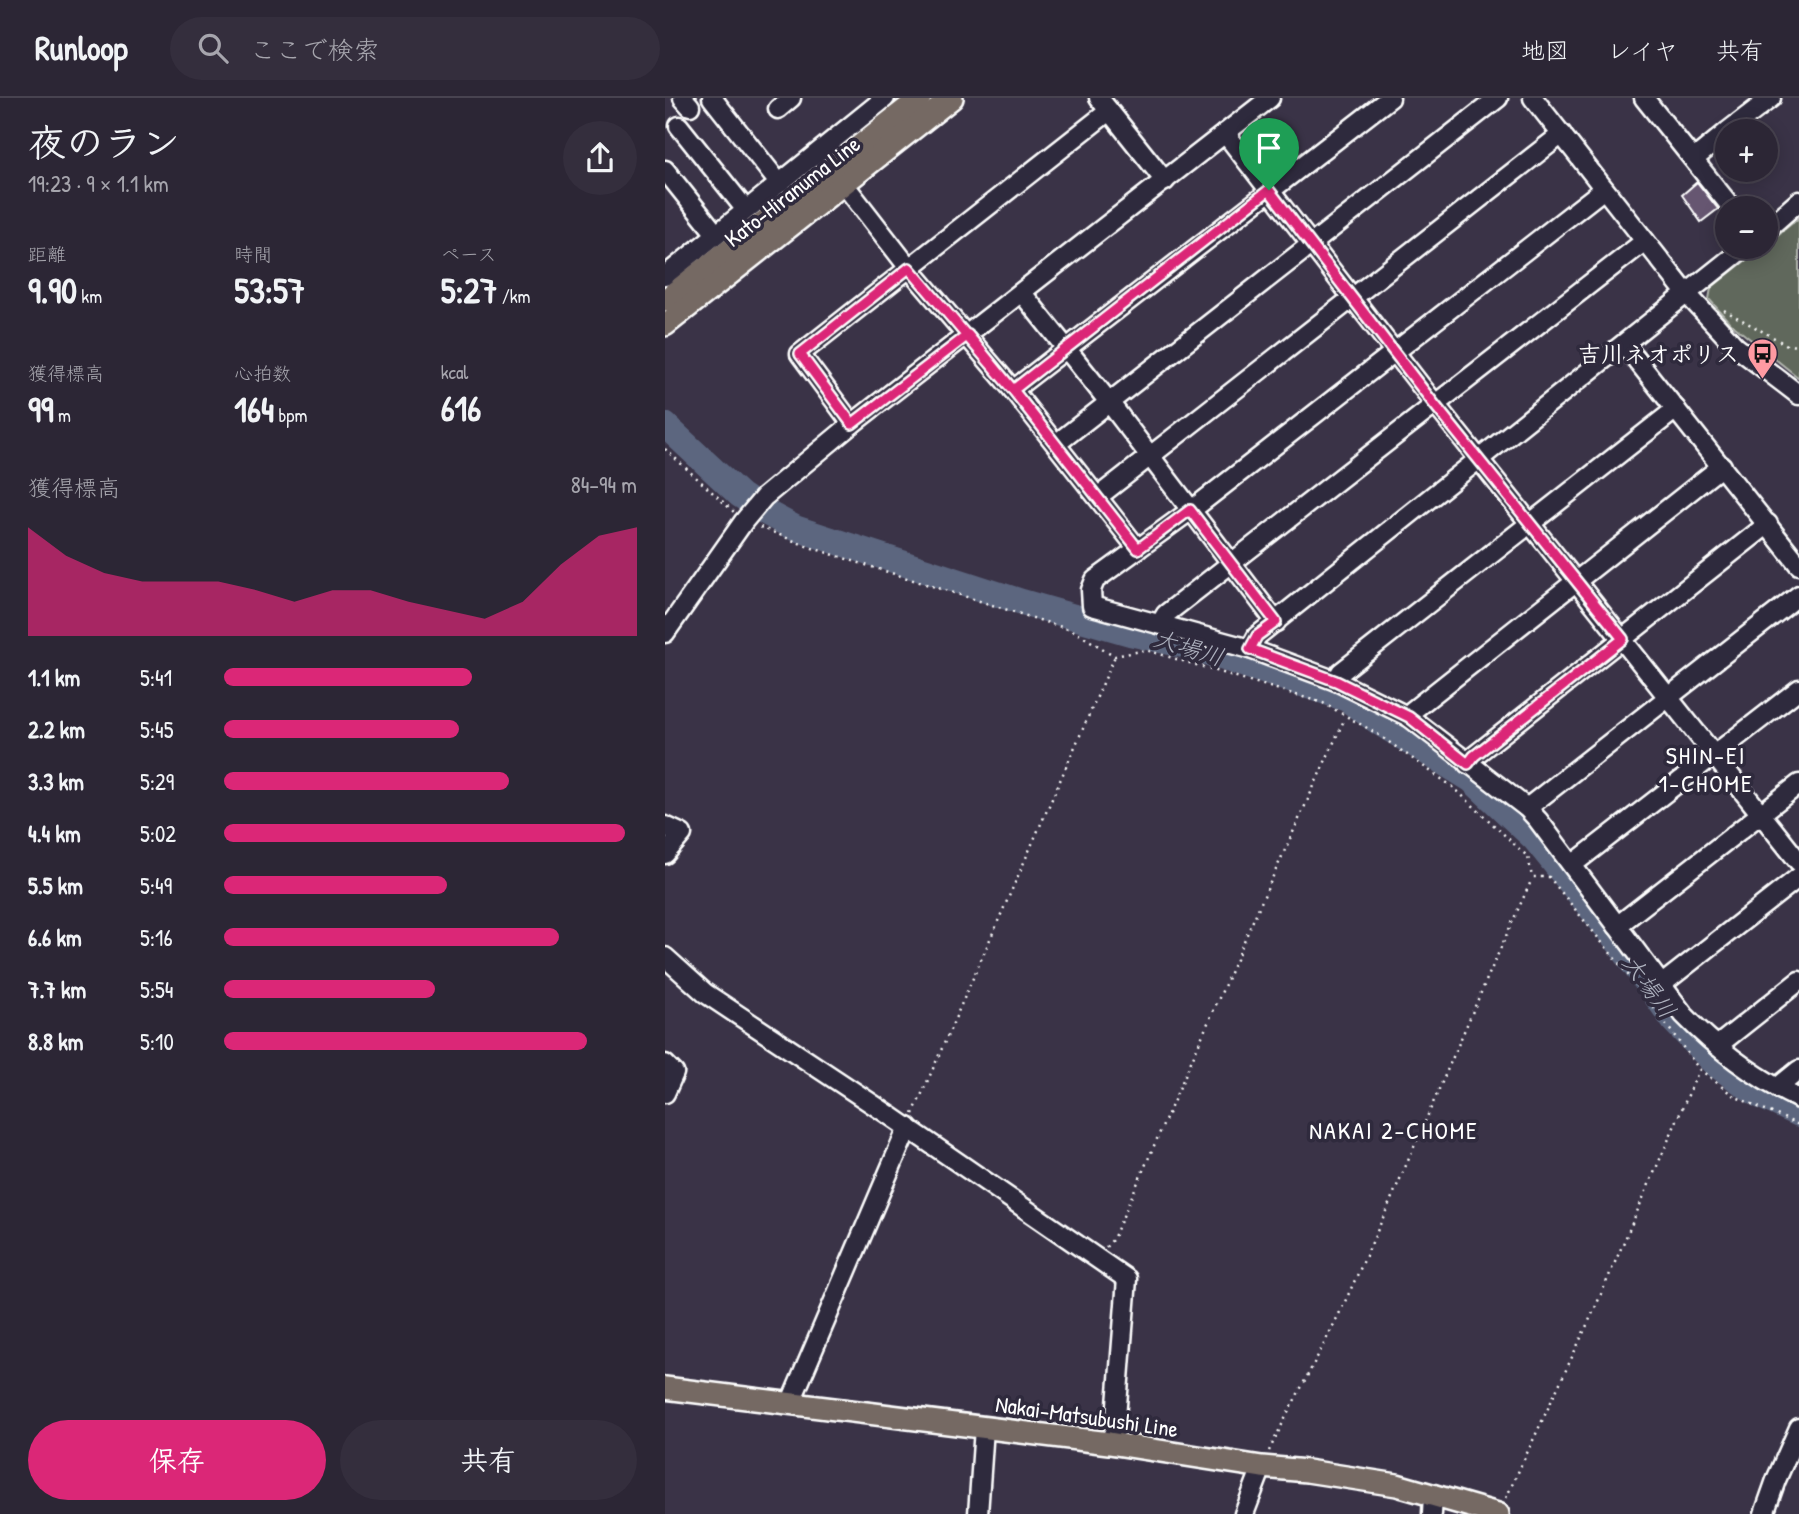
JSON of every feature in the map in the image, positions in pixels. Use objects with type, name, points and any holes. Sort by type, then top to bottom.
[{"type":"main road","name":"Kato-Hiranuma Line","points":[[665,300],[920,98]]},
{"type":"main road","name":"Kato-Hiranuma Line","points":[[665,325],[952,98]]},
{"type":"main road","name":"Nakai-Matsubushi Line","points":[[665,1388],[1109,1444],[1359,1479],[1433,1504],[1501,1508]]},
{"type":"street","points":[[712,98],[779,183]]},
{"type":"street","points":[[665,633],[764,497],[852,424],[1270,98]]},
{"type":"street","points":[[1013,390],[1389,98]]},
{"type":"street","points":[[1056,444],[1498,98]]},
{"type":"street","points":[[1533,98],[1686,293],[1736,346],[1799,395]]},
{"type":"street","points":[[1644,98],[1723,196]]},
{"type":"street","points":[[1744,119],[1771,98]]},
{"type":"street","points":[[665,276],[874,101],[886,125]]},
{"type":"street","points":[[852,424],[800,354],[909,268],[1104,105],[1165,181]]},
{"type":"street","points":[[679,125],[746,210]]},
{"type":"street","points":[[1225,133],[1434,404],[1799,862]]},
{"type":"street","points":[[1099,496],[1562,134]]},
{"type":"street","points":[[1694,159],[1715,142]]},
{"type":"street","points":[[665,170],[716,234]]},
{"type":"street","points":[[844,184],[909,268],[968,335],[1099,496],[1138,549]]},
{"type":"street","points":[[1604,189],[1190,510],[1094,580],[1091,590],[1092,606],[1250,649],[1336,681],[1409,717],[1527,808],[1684,1015],[1709,1041],[1767,1084],[1799,1099]]},
{"type":"street","points":[[1778,219],[1799,201]]},
{"type":"street","points":[[1160,624],[1166,614],[1645,241]]},
{"type":"street","points":[[1250,649],[1257,636],[1730,259]]},
{"type":"street","points":[[1022,293],[1109,402],[1276,622]]},
{"type":"street","points":[[1625,344],[1799,565]]},
{"type":"street","points":[[1336,681],[1341,673],[1676,409]]},
{"type":"street","points":[[1409,717],[1412,711],[1722,466]]},
{"type":"street","points":[[1468,764],[1474,756],[1768,524]]},
{"type":"street","points":[[1527,808],[1799,595]]},
{"type":"street","points":[[1572,865],[1799,689]]},
{"type":"street","points":[[1617,926],[1799,784]]},
{"type":"street","points":[[665,826],[682,834],[665,854]]},
{"type":"street","points":[[1661,985],[1799,877]]},
{"type":"street","points":[[665,957],[705,993],[908,1127],[1127,1279],[1115,1430],[1109,1444]]},
{"type":"street","points":[[1717,1046],[1799,981]]},
{"type":"street","points":[[665,1064],[674,1073],[665,1093]]},
{"type":"street","points":[[1779,1089],[1799,1070]]},
{"type":"street","points":[[790,1404],[908,1127]]},
{"type":"street","points":[[978,1514],[984,1428]]},
{"type":"street","points":[[1764,1514],[1799,1428]]},
{"type":"street","points":[[1244,1514],[1262,1467]]},
{"type":"path","points":[[1717,306],[1787,345],[1799,346]]},
{"type":"path","points":[[665,449],[744,521],[809,547],[1074,631],[1115,656],[1146,650],[1323,703],[1376,733],[1453,787],[1528,857],[1532,877],[1349,1293],[1262,1467]]},
{"type":"path","points":[[908,1127],[1115,656]]},
{"type":"path","points":[[1097,1258],[1113,1239],[1346,717]]},
{"type":"path","points":[[1532,877],[1549,877],[1646,997],[1699,1069],[1734,1096],[1799,1125]]},
{"type":"path","points":[[1501,1508],[1595,1308],[1699,1069]]},
{"type":"green space","points":[[1799,218],[1799,378],[1730,323],[1709,299],[1711,288],[1747,259],[1778,259],[1778,235]]},
{"type":"building","points":[[1697,182],[1715,205],[1715,211],[1701,222],[1682,195]]},
{"type":"waterway","name":"大場川","points":[[665,425],[740,495],[795,528],[1022,602],[1130,633],[1188,646],[1347,699],[1380,723],[1472,780],[1535,839],[1619,943],[1674,1021],[1714,1063],[1761,1096],[1799,1114]]},
{"type":"place","name":"吉川ネオポリス","points":[[1762,380]]},
{"type":"district","name":"SHIN-EI 1-CHOME","points":[[1706,769]]},
{"type":"district","name":"NAKAI 2-CHOME","points":[[1394,1130]]},
{"type":"route","points":[[1269,190],[1013,390],[968,335],[852,424],[800,354],[909,268],[968,335],[1013,390],[1138,549],[1190,510],[1276,622],[1257,636],[1250,649],[1336,681],[1409,717],[1468,764],[1474,756],[1623,639],[1434,404],[1269,190]]}]
